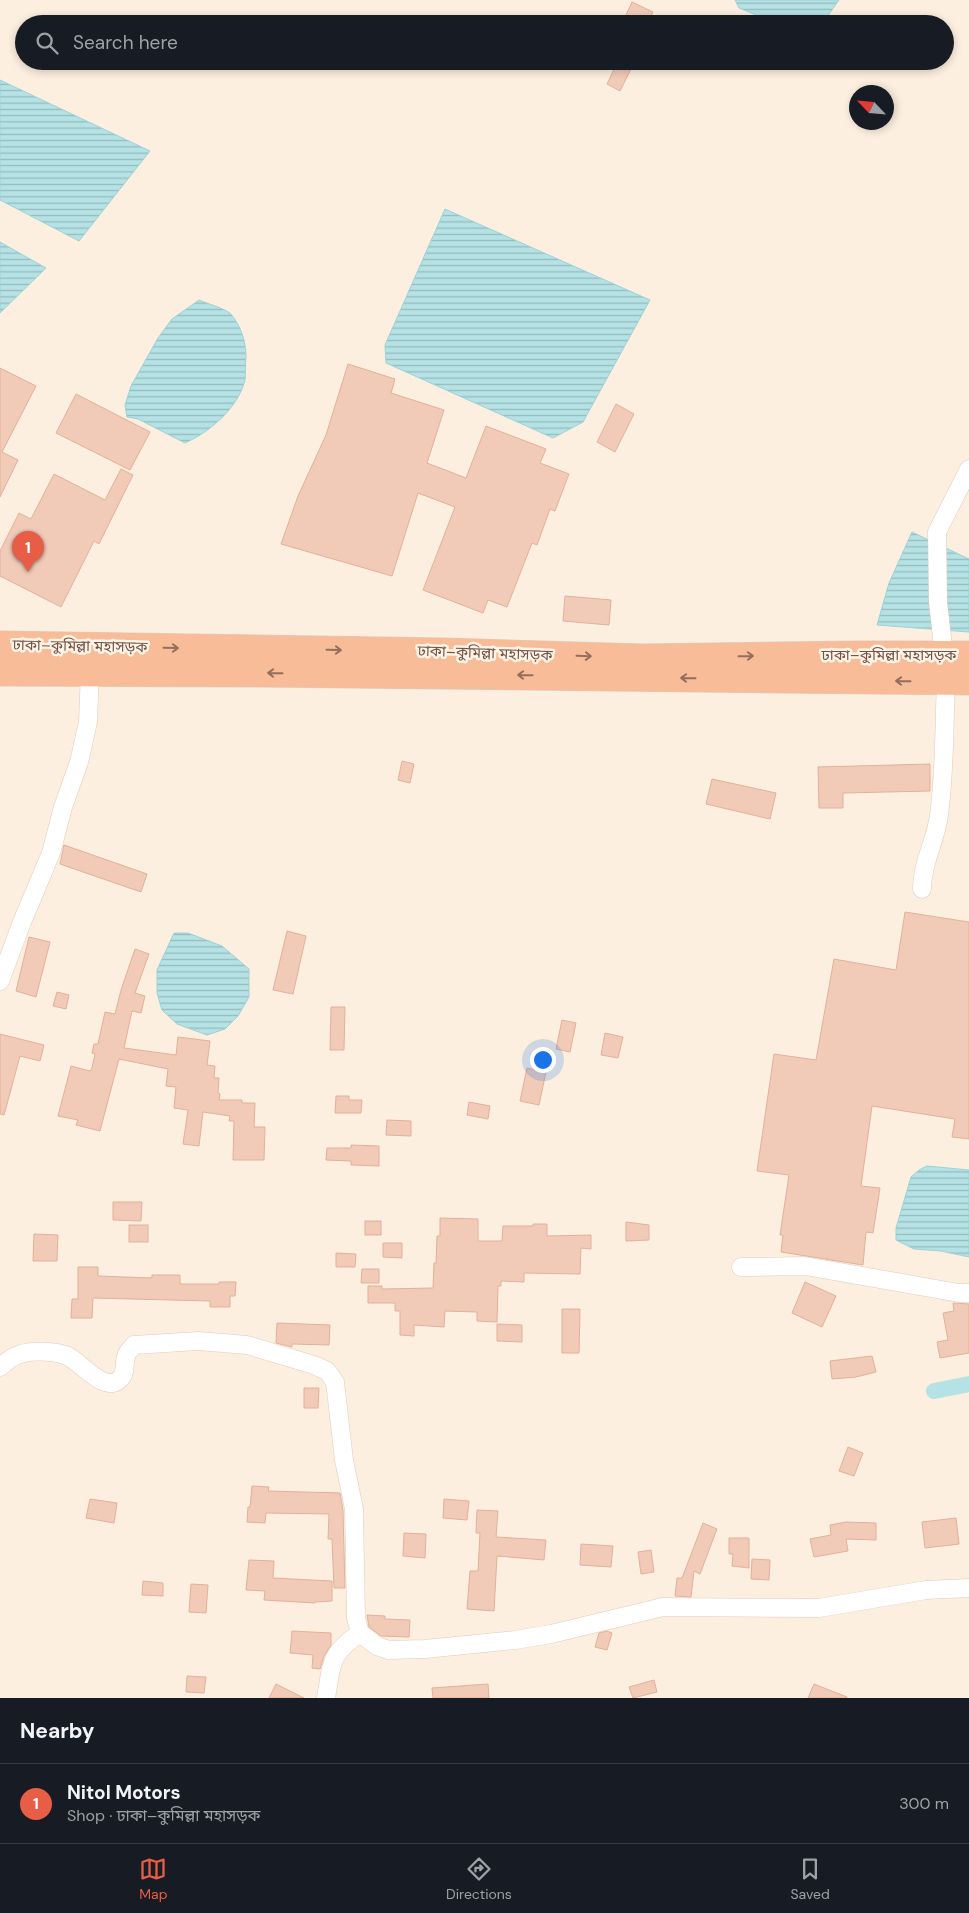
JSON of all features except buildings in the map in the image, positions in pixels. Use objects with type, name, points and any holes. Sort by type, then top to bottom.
[{"type":"highway","name":"ঢাকা–কুমিল্লা মহাসড়ক","points":[[0,645],[443,652],[957,668]]},
{"type":"highway","name":"ঢাকা–কুমিল্লা মহাসড়ক","points":[[0,672],[294,673],[957,668]]},
{"type":"street","points":[[922,889],[922,876],[939,817],[957,668],[938,602],[937,532],[969,470]]},
{"type":"street","points":[[0,981],[51,853],[63,807],[79,762],[88,722],[90,672]]},
{"type":"street","points":[[740,1267],[805,1266],[959,1293],[969,1292]]},
{"type":"street","points":[[0,1367],[13,1357],[26,1352],[66,1355],[80,1364],[90,1375],[115,1383],[122,1379],[126,1354],[134,1345],[198,1340],[247,1345],[327,1370],[334,1382],[344,1460],[354,1509],[356,1618],[360,1633],[377,1646],[388,1650],[515,1640],[551,1634],[662,1607],[819,1608],[926,1590],[969,1588]]},
{"type":"street","points":[[326,1698],[330,1666],[344,1644],[360,1633]]},
{"type":"water","points":[[735,0],[839,0],[828,15],[756,15],[739,8]]},
{"type":"water","points":[[0,80],[150,151],[79,241],[0,200]]},
{"type":"water","points":[[445,209],[650,300],[583,422],[553,438],[386,363],[385,345]]},
{"type":"water","points":[[0,242],[46,268],[0,313]]},
{"type":"water","points":[[199,300],[228,312],[238,324],[245,346],[245,380],[236,400],[222,418],[213,426],[185,443],[138,419],[127,417],[125,405],[131,386],[158,338],[172,319]]},
{"type":"water","points":[[912,532],[969,559],[969,632],[877,625],[889,583]]},
{"type":"water","points":[[174,933],[188,933],[222,946],[249,969],[249,997],[238,1016],[225,1029],[207,1035],[177,1024],[162,1010],[157,993],[157,970]]},
{"type":"water","points":[[927,1166],[969,1170],[969,1257],[941,1251],[914,1249],[896,1240],[896,1228],[911,1177]]},
{"type":"waterway","points":[[934,1391],[969,1384]]},
{"type":"place","name":"Nitol Motors","points":[[28,572]]}]
